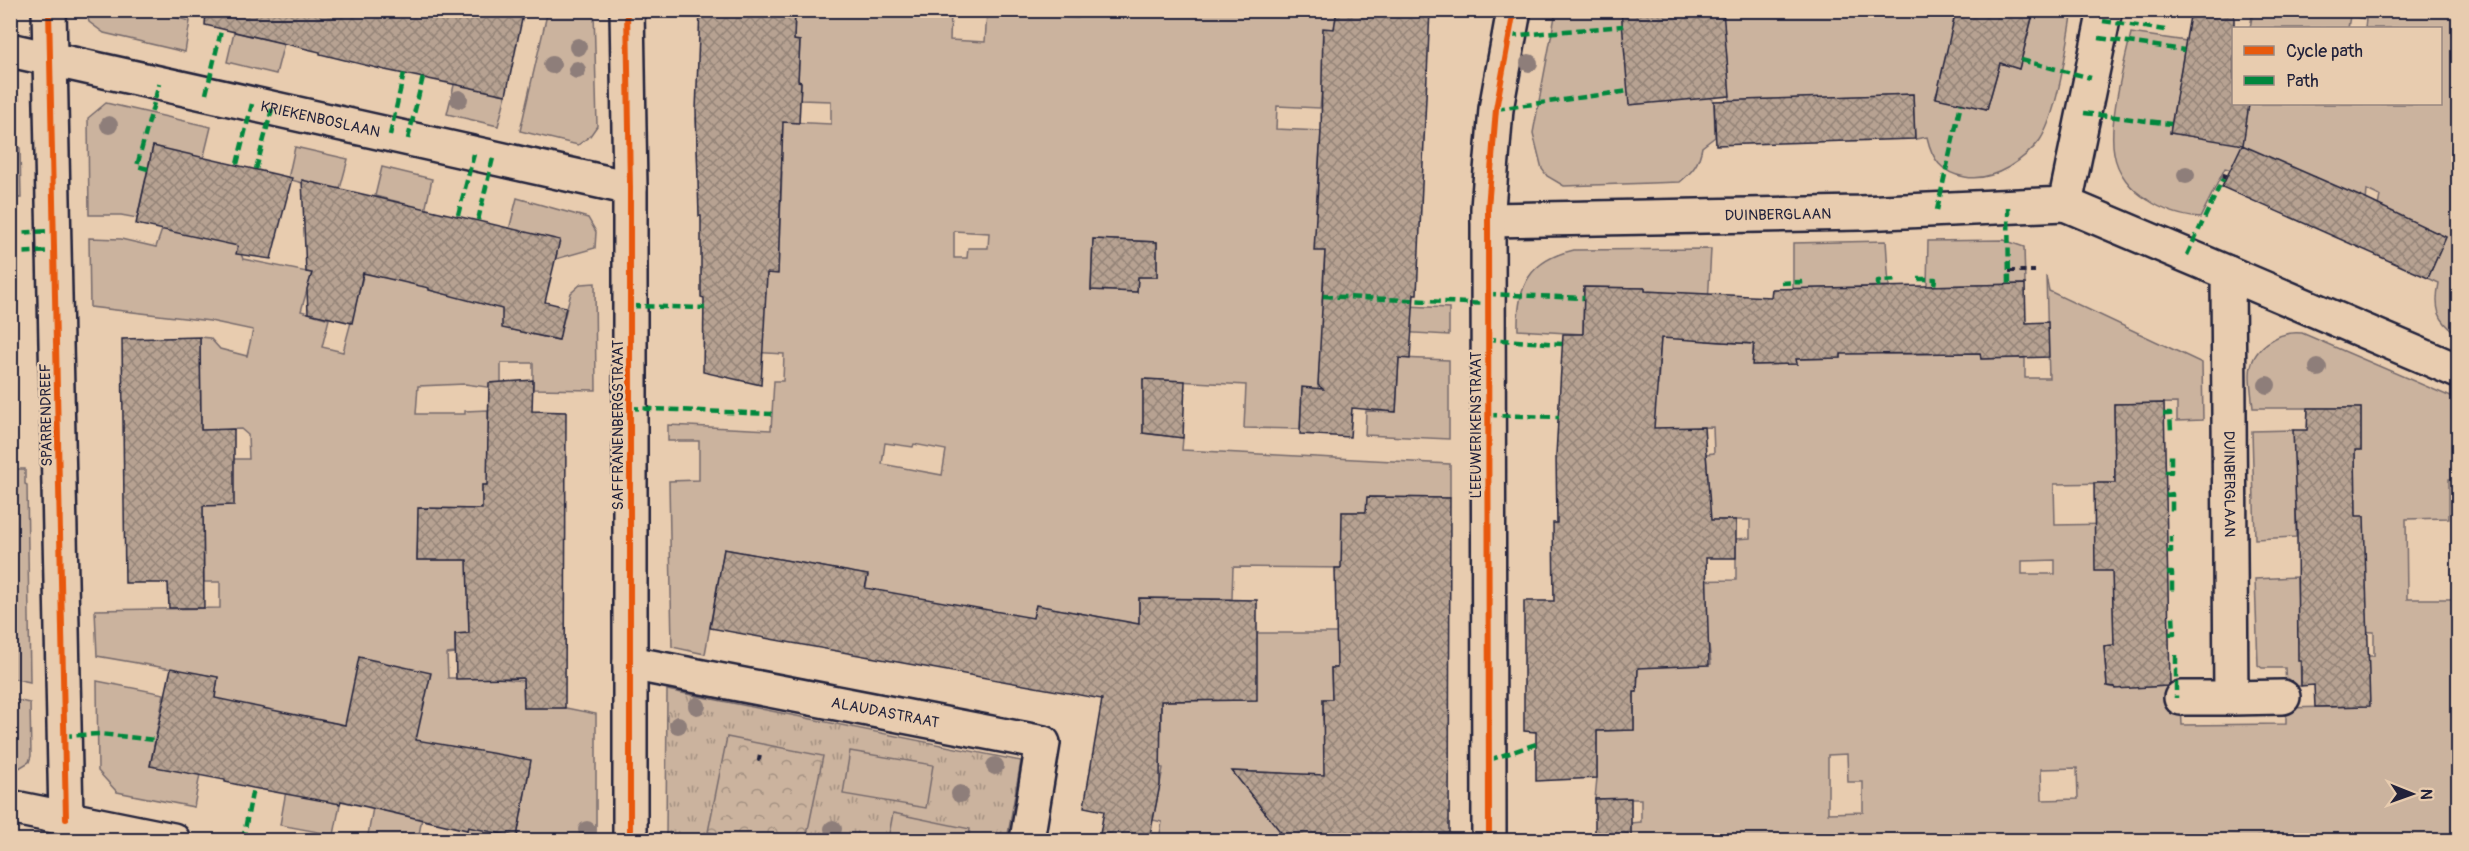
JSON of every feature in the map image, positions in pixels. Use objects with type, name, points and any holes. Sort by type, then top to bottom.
[{"type":"street","name":"SPARRENDREEF","points":[[49,10],[66,819]]},
{"type":"street","name":"SAFFRANENBERGSTRAAT","points":[[627,10],[630,188],[630,840]]},
{"type":"street","name":"LEEUWERIKENSTRAAT","points":[[1489,840],[1488,220],[1496,109],[1514,10]]},
{"type":"street","points":[[2065,204],[2105,10]]},
{"type":"street","name":"KRIEKENBOSLAAN","points":[[10,50],[630,188]]},
{"type":"street","name":"DUINBERGLAAN","points":[[1488,220],[1860,213],[2065,204],[2458,371]]},
{"type":"street","name":"DUINBERGLAAN","points":[[2228,273],[2231,698]]},
{"type":"street","name":"ALAUDASTRAAT","points":[[630,663],[1043,743],[1027,840]]},
{"type":"street","points":[[2181,698],[2283,697]]},
{"type":"street","points":[[10,807],[172,840]]},
{"type":"path","points":[[2223,179],[2227,169]]},
{"type":"path","points":[[2009,271],[2035,271]]},
{"type":"path","points":[[760,755],[759,760],[764,761]]},
{"type":"green space","points":[[548,10],[594,11],[597,126],[590,136],[578,145],[520,131]]},
{"type":"green space","points":[[932,10],[951,12],[950,40],[985,42],[987,13],[1078,18],[1079,10],[1337,11],[1334,29],[1323,29],[1322,45],[1334,47],[1322,89],[1320,108],[1277,106],[1276,129],[1321,131],[1316,211],[1325,251],[1322,302],[1449,308],[1449,335],[1330,328],[1320,355],[1317,407],[1301,406],[1300,429],[1244,428],[1246,385],[1143,379],[1143,433],[1183,438],[1182,450],[1450,464],[1450,498],[1368,497],[1366,512],[1342,512],[1352,568],[1233,567],[1232,599],[1139,598],[1139,663],[1105,618],[1036,605],[1033,618],[863,604],[868,575],[724,549],[705,654],[672,647],[669,481],[699,480],[699,441],[668,441],[668,425],[771,430],[774,381],[783,381],[784,354],[751,352],[754,294],[766,294],[767,273],[778,273],[782,172],[698,168],[696,118],[831,124],[831,101],[800,100],[801,82],[798,81],[800,41],[794,41],[795,11]],"holes":[[[954,231],[989,233],[988,248],[968,248],[967,258],[954,258]],[[1093,239],[1157,242],[1157,277],[1138,277],[1137,292],[1091,290]],[[885,443],[913,447],[914,444],[946,450],[942,475],[882,464]]]},
{"type":"green space","points":[[86,11],[149,11],[190,21],[185,52],[104,33],[89,22]]},
{"type":"green space","points":[[1556,11],[1622,11],[1714,101],[1715,137],[1702,147],[1695,167],[1680,182],[1564,186],[1547,176],[1542,169],[1533,133]]},
{"type":"green space","points":[[1702,11],[1976,11],[1935,97],[1987,109],[2000,63],[2019,69],[2034,11],[2073,11],[2057,96],[2040,140],[2026,155],[2009,167],[1976,178],[1950,172],[1935,158],[1927,137],[1915,139],[1913,94],[1730,101],[1726,49]]},
{"type":"green space","points":[[2253,11],[2458,11],[2458,335],[2441,319],[2437,306],[2439,283],[2428,278],[2446,237],[2378,206],[2380,196],[2367,190],[2366,202],[2225,168],[2200,218],[2172,212],[2154,204],[2136,191],[2126,180],[2118,167],[2114,153],[2113,126],[2131,33],[2186,41],[2170,133],[2243,144],[2249,105],[2442,105],[2442,27],[2365,27],[2366,19],[2350,16],[2348,27],[2250,27]]},
{"type":"green space","points":[[234,32],[284,43],[276,74],[227,62]]},
{"type":"green space","points":[[455,81],[506,95],[498,126],[447,114]]},
{"type":"green space","points":[[10,86],[19,97],[19,118],[11,118]]},
{"type":"green space","points":[[106,103],[211,127],[203,160],[153,146],[137,218],[121,215],[89,215],[88,118]]},
{"type":"green space","points":[[11,144],[20,148],[21,198],[11,198]]},
{"type":"green space","points":[[295,147],[348,159],[340,189],[313,186],[288,179]]},
{"type":"green space","points":[[382,167],[432,179],[425,211],[398,205],[399,202],[375,196]]},
{"type":"green space","points":[[517,198],[588,218],[596,232],[595,248],[556,259],[559,240],[509,230]]},
{"type":"green space","points":[[164,224],[238,246],[243,259],[312,273],[301,311],[329,319],[322,347],[343,352],[364,273],[431,279],[429,290],[450,295],[518,302],[512,330],[558,340],[571,293],[581,284],[595,283],[596,390],[533,389],[533,363],[501,363],[501,389],[465,384],[418,386],[416,414],[465,414],[465,411],[488,410],[491,485],[482,485],[482,509],[419,508],[417,560],[469,560],[488,601],[468,602],[469,633],[455,634],[455,653],[447,654],[448,678],[496,678],[523,681],[524,708],[566,708],[596,714],[596,840],[465,840],[468,827],[517,836],[530,765],[414,749],[416,738],[214,701],[218,677],[97,656],[95,610],[220,608],[220,582],[204,582],[203,506],[234,459],[249,459],[248,435],[241,429],[201,431],[200,337],[210,338],[220,349],[247,356],[253,330],[210,321],[90,307],[89,238],[121,239],[156,247]]},
{"type":"green space","points":[[2004,240],[2024,247],[2025,284],[1927,286],[1928,241]]},
{"type":"green space","points":[[1886,241],[1889,286],[1793,289],[1793,243]]},
{"type":"green space","points":[[1711,249],[1706,341],[1753,344],[1753,365],[1797,364],[1796,359],[1841,358],[1841,342],[1885,354],[1932,354],[1980,340],[1981,359],[2025,358],[2025,378],[2049,378],[2046,276],[2049,291],[2202,363],[2203,420],[2177,421],[2177,403],[2114,404],[2115,483],[2054,484],[2055,525],[2112,524],[2114,645],[2104,646],[2107,686],[2115,688],[2171,686],[2171,706],[2181,706],[2182,725],[2286,724],[2286,708],[2369,706],[2360,656],[2374,656],[2374,632],[2357,631],[2355,450],[2361,450],[2361,408],[2253,408],[2251,366],[2260,349],[2275,338],[2302,333],[2458,400],[2458,479],[2449,479],[2449,518],[2406,519],[2407,599],[2458,599],[2458,840],[2273,840],[2258,837],[2257,840],[1631,840],[1631,823],[1641,822],[1641,799],[1595,799],[1597,731],[1634,730],[1634,692],[1637,692],[1638,667],[1711,664],[1709,645],[1672,645],[1671,581],[1736,580],[1736,539],[1750,538],[1750,520],[1698,520],[1708,479],[1706,454],[1714,453],[1713,427],[1668,428],[1637,432],[1638,384],[1658,385],[1661,336],[1645,317],[1645,288],[1584,287],[1583,334],[1518,330],[1520,300],[1529,277],[1546,261],[1574,250]],"holes":[[[2055,560],[2055,574],[2022,574],[2022,561]],[[1847,754],[1848,782],[1863,782],[1863,812],[1828,813],[1828,755]],[[2077,768],[2078,799],[2042,800],[2041,769]]]},
{"type":"green space","points":[[1399,358],[1449,360],[1449,439],[1365,435],[1366,411],[1396,412]]},
{"type":"green space","points":[[2293,430],[2295,432],[2296,537],[2255,539],[2252,431]]},
{"type":"green space","points":[[11,469],[25,469],[25,484],[27,485],[30,682],[11,678]]},
{"type":"green space","points":[[2297,577],[2301,686],[2286,686],[2285,668],[2262,668],[2258,665],[2255,579]]},
{"type":"green space","points":[[1257,633],[1337,633],[1337,668],[1331,668],[1332,699],[1323,699],[1323,720],[1365,775],[1366,840],[1337,840],[1284,773],[1233,771],[1287,840],[1159,840],[1162,822],[1153,820],[1163,768],[1093,755],[1139,729],[1161,729],[1161,701],[1256,700]]},
{"type":"green space","points":[[97,681],[164,694],[150,766],[200,774],[194,807],[117,792],[98,771]]},
{"type":"green space","points":[[667,690],[1021,761],[1007,840],[666,840]]},
{"type":"green space","points":[[11,699],[30,703],[31,756],[29,762],[16,770],[11,769]]},
{"type":"green space","points":[[727,737],[823,756],[806,840],[748,840],[708,832]]},
{"type":"green space","points":[[850,751],[933,765],[926,808],[843,794]]},
{"type":"green space","points":[[286,791],[340,804],[334,835],[280,825]]},
{"type":"green space","points":[[373,808],[422,818],[418,840],[367,840]]},
{"type":"green space","points":[[893,813],[970,829],[968,840],[888,840]]},
{"type":"building","points":[[206,10],[524,10],[506,95],[385,70],[205,25]]},
{"type":"building","points":[[700,10],[795,10],[794,40],[800,41],[799,123],[783,122],[778,274],[767,273],[761,385],[703,372],[704,298],[701,297],[701,216],[699,216],[696,110]]},
{"type":"building","points":[[1337,10],[1430,10],[1417,294],[1414,294],[1410,359],[1399,358],[1396,412],[1352,408],[1350,437],[1300,434],[1302,387],[1323,389],[1318,385],[1325,251],[1314,251],[1321,131],[1323,28],[1334,29]]},
{"type":"building","points":[[1621,10],[1723,10],[1730,96],[1629,105]]},
{"type":"building","points":[[1956,10],[2034,10],[2019,69],[2000,63],[1987,109],[1936,98]]},
{"type":"building","points":[[2191,10],[2234,10],[2232,105],[2249,105],[2243,145],[2170,133]]},
{"type":"building","points":[[1913,94],[1915,139],[1716,145],[1714,101]]},
{"type":"building","points":[[2242,145],[2446,237],[2428,278],[2222,187]]},
{"type":"building","points":[[153,146],[292,178],[271,259],[236,254],[238,246],[136,224]]},
{"type":"building","points":[[302,180],[560,240],[545,302],[566,307],[559,340],[502,328],[502,309],[429,290],[429,288],[363,273],[352,323],[308,313],[307,289],[312,273],[306,272]]},
{"type":"building","points":[[1093,239],[1157,242],[1157,277],[1138,277],[1137,292],[1091,290]]},
{"type":"building","points":[[2025,284],[2026,323],[2048,322],[2049,357],[1981,359],[1980,353],[1841,354],[1841,358],[1796,359],[1797,364],[1752,365],[1754,344],[1661,338],[1654,428],[1704,427],[1711,520],[1736,520],[1736,558],[1706,558],[1709,665],[1638,668],[1637,692],[1634,692],[1634,730],[1597,731],[1597,778],[1536,781],[1536,732],[1524,731],[1524,601],[1554,601],[1553,523],[1557,523],[1556,455],[1563,334],[1583,334],[1584,287],[1645,288],[1645,291],[1771,297],[1772,289]]},
{"type":"building","points":[[200,337],[201,430],[234,429],[234,505],[203,506],[204,608],[169,608],[168,583],[125,583],[122,339]]},
{"type":"building","points":[[1143,379],[1185,381],[1183,438],[1143,433]]},
{"type":"building","points":[[533,380],[532,411],[566,412],[565,708],[524,708],[523,678],[456,679],[455,634],[469,633],[467,560],[417,560],[418,508],[482,509],[482,485],[487,485],[489,383]]},
{"type":"building","points":[[2164,403],[2170,683],[2167,686],[2115,689],[2115,687],[2107,686],[2104,646],[2114,645],[2112,571],[2095,571],[2094,483],[2115,483],[2114,404]]},
{"type":"building","points":[[2308,408],[2361,408],[2361,450],[2355,450],[2356,516],[2364,516],[2370,706],[2315,707],[2314,685],[2301,686],[2301,661],[2298,661],[2293,430],[2307,430]]},
{"type":"building","points":[[1367,497],[1450,498],[1449,840],[1287,840],[1232,771],[1324,775],[1323,699],[1332,699],[1331,668],[1337,668],[1335,568],[1341,568],[1342,512],[1366,512]]},
{"type":"building","points":[[724,549],[868,575],[865,588],[1033,618],[1036,605],[1139,624],[1139,598],[1257,600],[1257,700],[1161,701],[1160,785],[1149,840],[1099,840],[1104,811],[1084,807],[1102,699],[710,628]]},
{"type":"building","points":[[359,657],[431,673],[416,740],[531,760],[517,837],[468,827],[467,830],[341,801],[340,804],[150,766],[171,668],[218,677],[215,698],[345,725]]},
{"type":"building","points":[[1631,798],[1631,840],[1595,840],[1595,799]]},
{"type":"marked path","points":[[1513,13],[1532,10]]},
{"type":"marked path","points":[[2103,21],[2165,30]]},
{"type":"marked path","points":[[1509,36],[1623,26]]},
{"type":"marked path","points":[[206,94],[221,31]]},
{"type":"marked path","points":[[2099,38],[2184,50]]},
{"type":"marked path","points":[[2021,60],[2091,78]]},
{"type":"marked path","points":[[390,135],[404,73]]},
{"type":"marked path","points":[[408,139],[423,77]]},
{"type":"marked path","points":[[148,169],[137,166],[159,84]]},
{"type":"marked path","points":[[1496,109],[1629,91]]},
{"type":"marked path","points":[[237,164],[252,104]]},
{"type":"marked path","points":[[1937,210],[1961,104]]},
{"type":"marked path","points":[[256,169],[272,109]]},
{"type":"marked path","points":[[2084,113],[2171,124]]},
{"type":"marked path","points":[[458,215],[474,154]]},
{"type":"marked path","points":[[478,220],[493,158]]},
{"type":"marked path","points":[[2187,255],[2223,179]]},
{"type":"marked path","points":[[2008,207],[2009,284]]},
{"type":"marked path","points":[[10,233],[54,231]]},
{"type":"marked path","points":[[10,253],[55,251]]},
{"type":"marked path","points":[[1918,279],[1935,279],[1934,285]]},
{"type":"marked path","points":[[1878,287],[1878,281],[1899,280]]},
{"type":"marked path","points":[[1781,283],[1801,282],[1801,289]]},
{"type":"marked path","points":[[1487,294],[1584,298]]},
{"type":"marked path","points":[[1323,296],[1488,304]]},
{"type":"marked path","points":[[631,306],[705,308]]},
{"type":"marked path","points":[[1487,339],[1562,344]]},
{"type":"marked path","points":[[630,408],[772,414]]},
{"type":"marked path","points":[[2163,414],[2170,414],[2171,431]]},
{"type":"marked path","points":[[1488,415],[1559,417]]},
{"type":"marked path","points":[[2165,472],[2171,472],[2171,454]]},
{"type":"marked path","points":[[2166,495],[2172,494],[2172,514]]},
{"type":"marked path","points":[[2167,552],[2171,552],[2171,536]]},
{"type":"marked path","points":[[2167,573],[2172,573],[2172,592]]},
{"type":"marked path","points":[[2169,634],[2174,634],[2173,616]]},
{"type":"marked path","points":[[2176,655],[2176,698]]},
{"type":"marked path","points":[[63,736],[100,734],[155,740]]},
{"type":"marked path","points":[[1489,760],[1536,744]]},
{"type":"marked path","points":[[243,840],[253,788]]},
{"type":"cycle path","points":[[49,10],[66,819]]},
{"type":"cycle path","points":[[627,10],[630,188],[630,840]]},
{"type":"cycle path","points":[[1489,840],[1488,208],[1496,109],[1514,10]]}]
